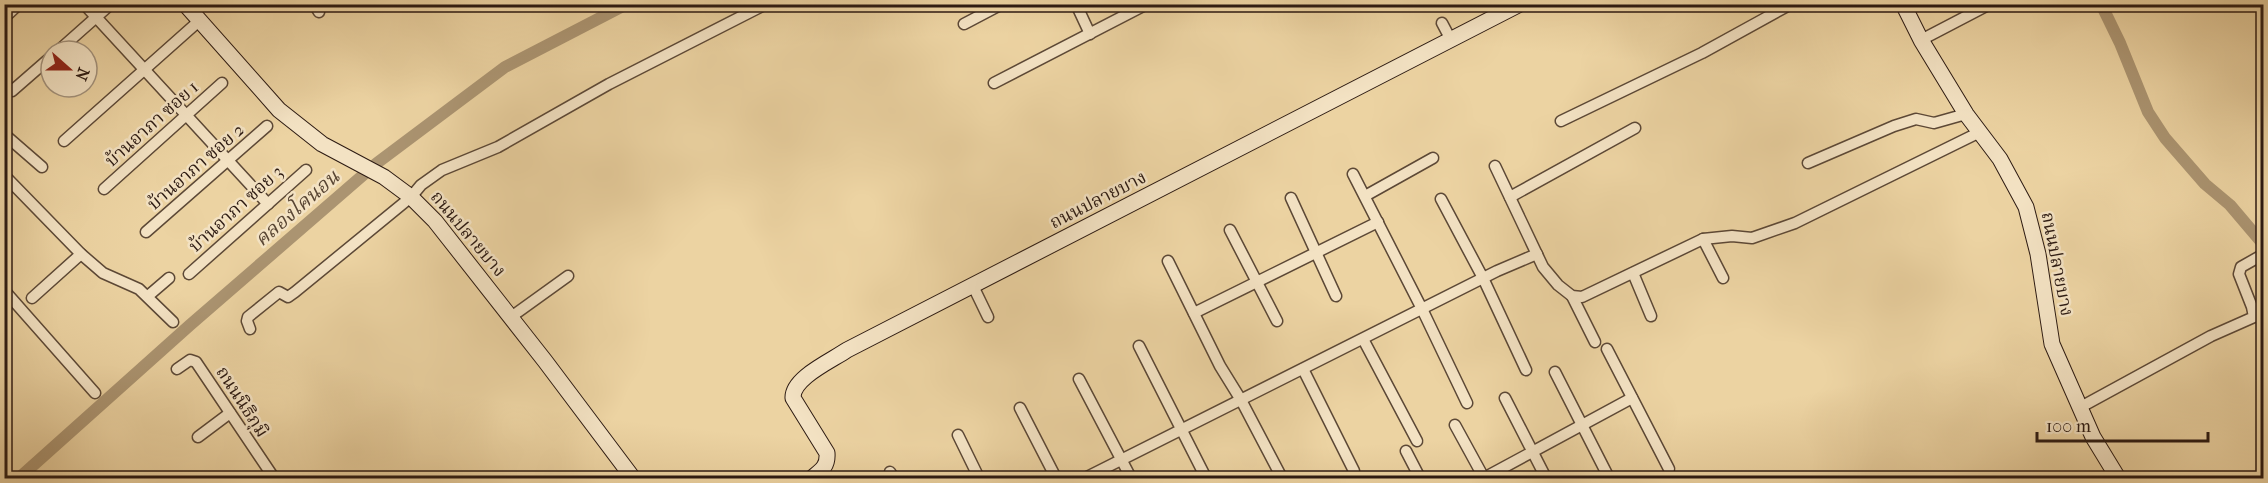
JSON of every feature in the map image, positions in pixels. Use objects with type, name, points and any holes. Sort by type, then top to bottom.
[{"type":"street","points":[[4,18],[19,4]]},
{"type":"street","points":[[84,4],[268,204]]},
{"type":"street","points":[[72,39],[111,4]]},
{"type":"street","name":"ถนนปลายบาง","points":[[185,4],[295,125],[322,144],[384,177],[411,197],[435,221],[633,478]]},
{"type":"street","points":[[250,329],[248,317],[279,292],[292,295],[411,197],[421,185],[442,170],[498,147],[609,84],[766,4]]},
{"type":"street","points":[[964,24],[1002,4]]},
{"type":"street","points":[[1076,4],[1090,34]]},
{"type":"street","points":[[994,83],[1147,4]]},
{"type":"street","name":"ถนนปลายบาง","points":[[812,478],[824,469],[828,461],[827,453],[793,398],[796,385],[847,351],[1520,4]]},
{"type":"street","points":[[1561,121],[1702,53],[1791,4]]},
{"type":"street","name":"ถนนปลายบาง","points":[[1903,4],[1921,40],[1966,114],[2000,159],[2026,207],[2038,254],[2052,344],[2093,437],[2118,478]]},
{"type":"street","points":[[1921,40],[1990,4]]},
{"type":"street","points":[[64,141],[199,21]]},
{"type":"street","points":[[1442,23],[1451,40]]},
{"type":"street","points":[[12,91],[39,67]]},
{"type":"street","name":"บ้านอาภา ซอย 1","points":[[104,189],[222,83]]},
{"type":"street","points":[[1808,163],[1894,126],[1916,119],[1934,123],[1966,114]]},
{"type":"street","name":"บ้านอาภา ซอย 2","points":[[146,232],[267,126]]},
{"type":"street","points":[[1510,197],[1635,128]]},
{"type":"street","points":[[1572,296],[1582,297],[1703,239],[1732,236],[1752,238],[1795,223],[1980,132]]},
{"type":"street","points":[[4,134],[42,167]]},
{"type":"street","points":[[1365,196],[1433,158]]},
{"type":"street","points":[[1495,166],[1542,267],[1558,285],[1572,296],[1595,342]]},
{"type":"street","name":"บ้านอาภา ซอย 3","points":[[189,274],[306,170]]},
{"type":"street","points":[[1353,174],[1467,403]]},
{"type":"street","points":[[4,175],[81,254],[103,273],[139,289],[173,322]]},
{"type":"street","points":[[1291,198],[1336,296]]},
{"type":"street","points":[[1442,199],[1483,278],[1526,370]]},
{"type":"street","points":[[1194,313],[1378,222]]},
{"type":"street","points":[[1230,230],[1277,321]]},
{"type":"street","points":[[1703,239],[1723,278]]},
{"type":"street","points":[[32,298],[81,254]]},
{"type":"street","points":[[1085,478],[1483,278],[1537,254]]},
{"type":"street","points":[[2079,408],[2211,336],[2259,315],[2252,306],[2239,274],[2241,267],[2264,254]]},
{"type":"street","points":[[1168,261],[1220,366],[1241,400],[1282,478]]},
{"type":"street","points":[[1633,273],[1651,316]]},
{"type":"street","points":[[511,317],[568,276]]},
{"type":"street","points":[[148,296],[169,278]]},
{"type":"street","points":[[973,286],[988,317]]},
{"type":"street","points":[[4,290],[95,393]]},
{"type":"street","points":[[1363,339],[1417,441]]},
{"type":"street","points":[[1139,346],[1206,478]]},
{"type":"street","points":[[1607,349],[1669,469]]},
{"type":"street","name":"ถนนนิธิภุมิ","points":[[177,369],[190,360],[196,362],[271,475]]},
{"type":"street","points":[[1303,369],[1354,476]]},
{"type":"street","points":[[1555,372],[1610,478]]},
{"type":"street","points":[[1079,379],[1131,478]]},
{"type":"street","points":[[1505,398],[1546,478]]},
{"type":"street","points":[[1455,425],[1484,478],[1632,399]]},
{"type":"street","points":[[1020,408],[1056,478]]},
{"type":"street","points":[[198,436],[230,413]]},
{"type":"street","points":[[958,435],[979,478]]},
{"type":"street","points":[[1406,451],[1420,478]]},
{"type":"street","points":[[259,478],[271,475]]},
{"type":"waterway","name":"คลองโคนอน","points":[[19,478],[190,325],[377,163],[505,67],[627,4]]},
{"type":"waterway","points":[[2101,4],[2120,43],[2148,112],[2165,138],[2205,184],[2230,205],[2264,245]]}]
